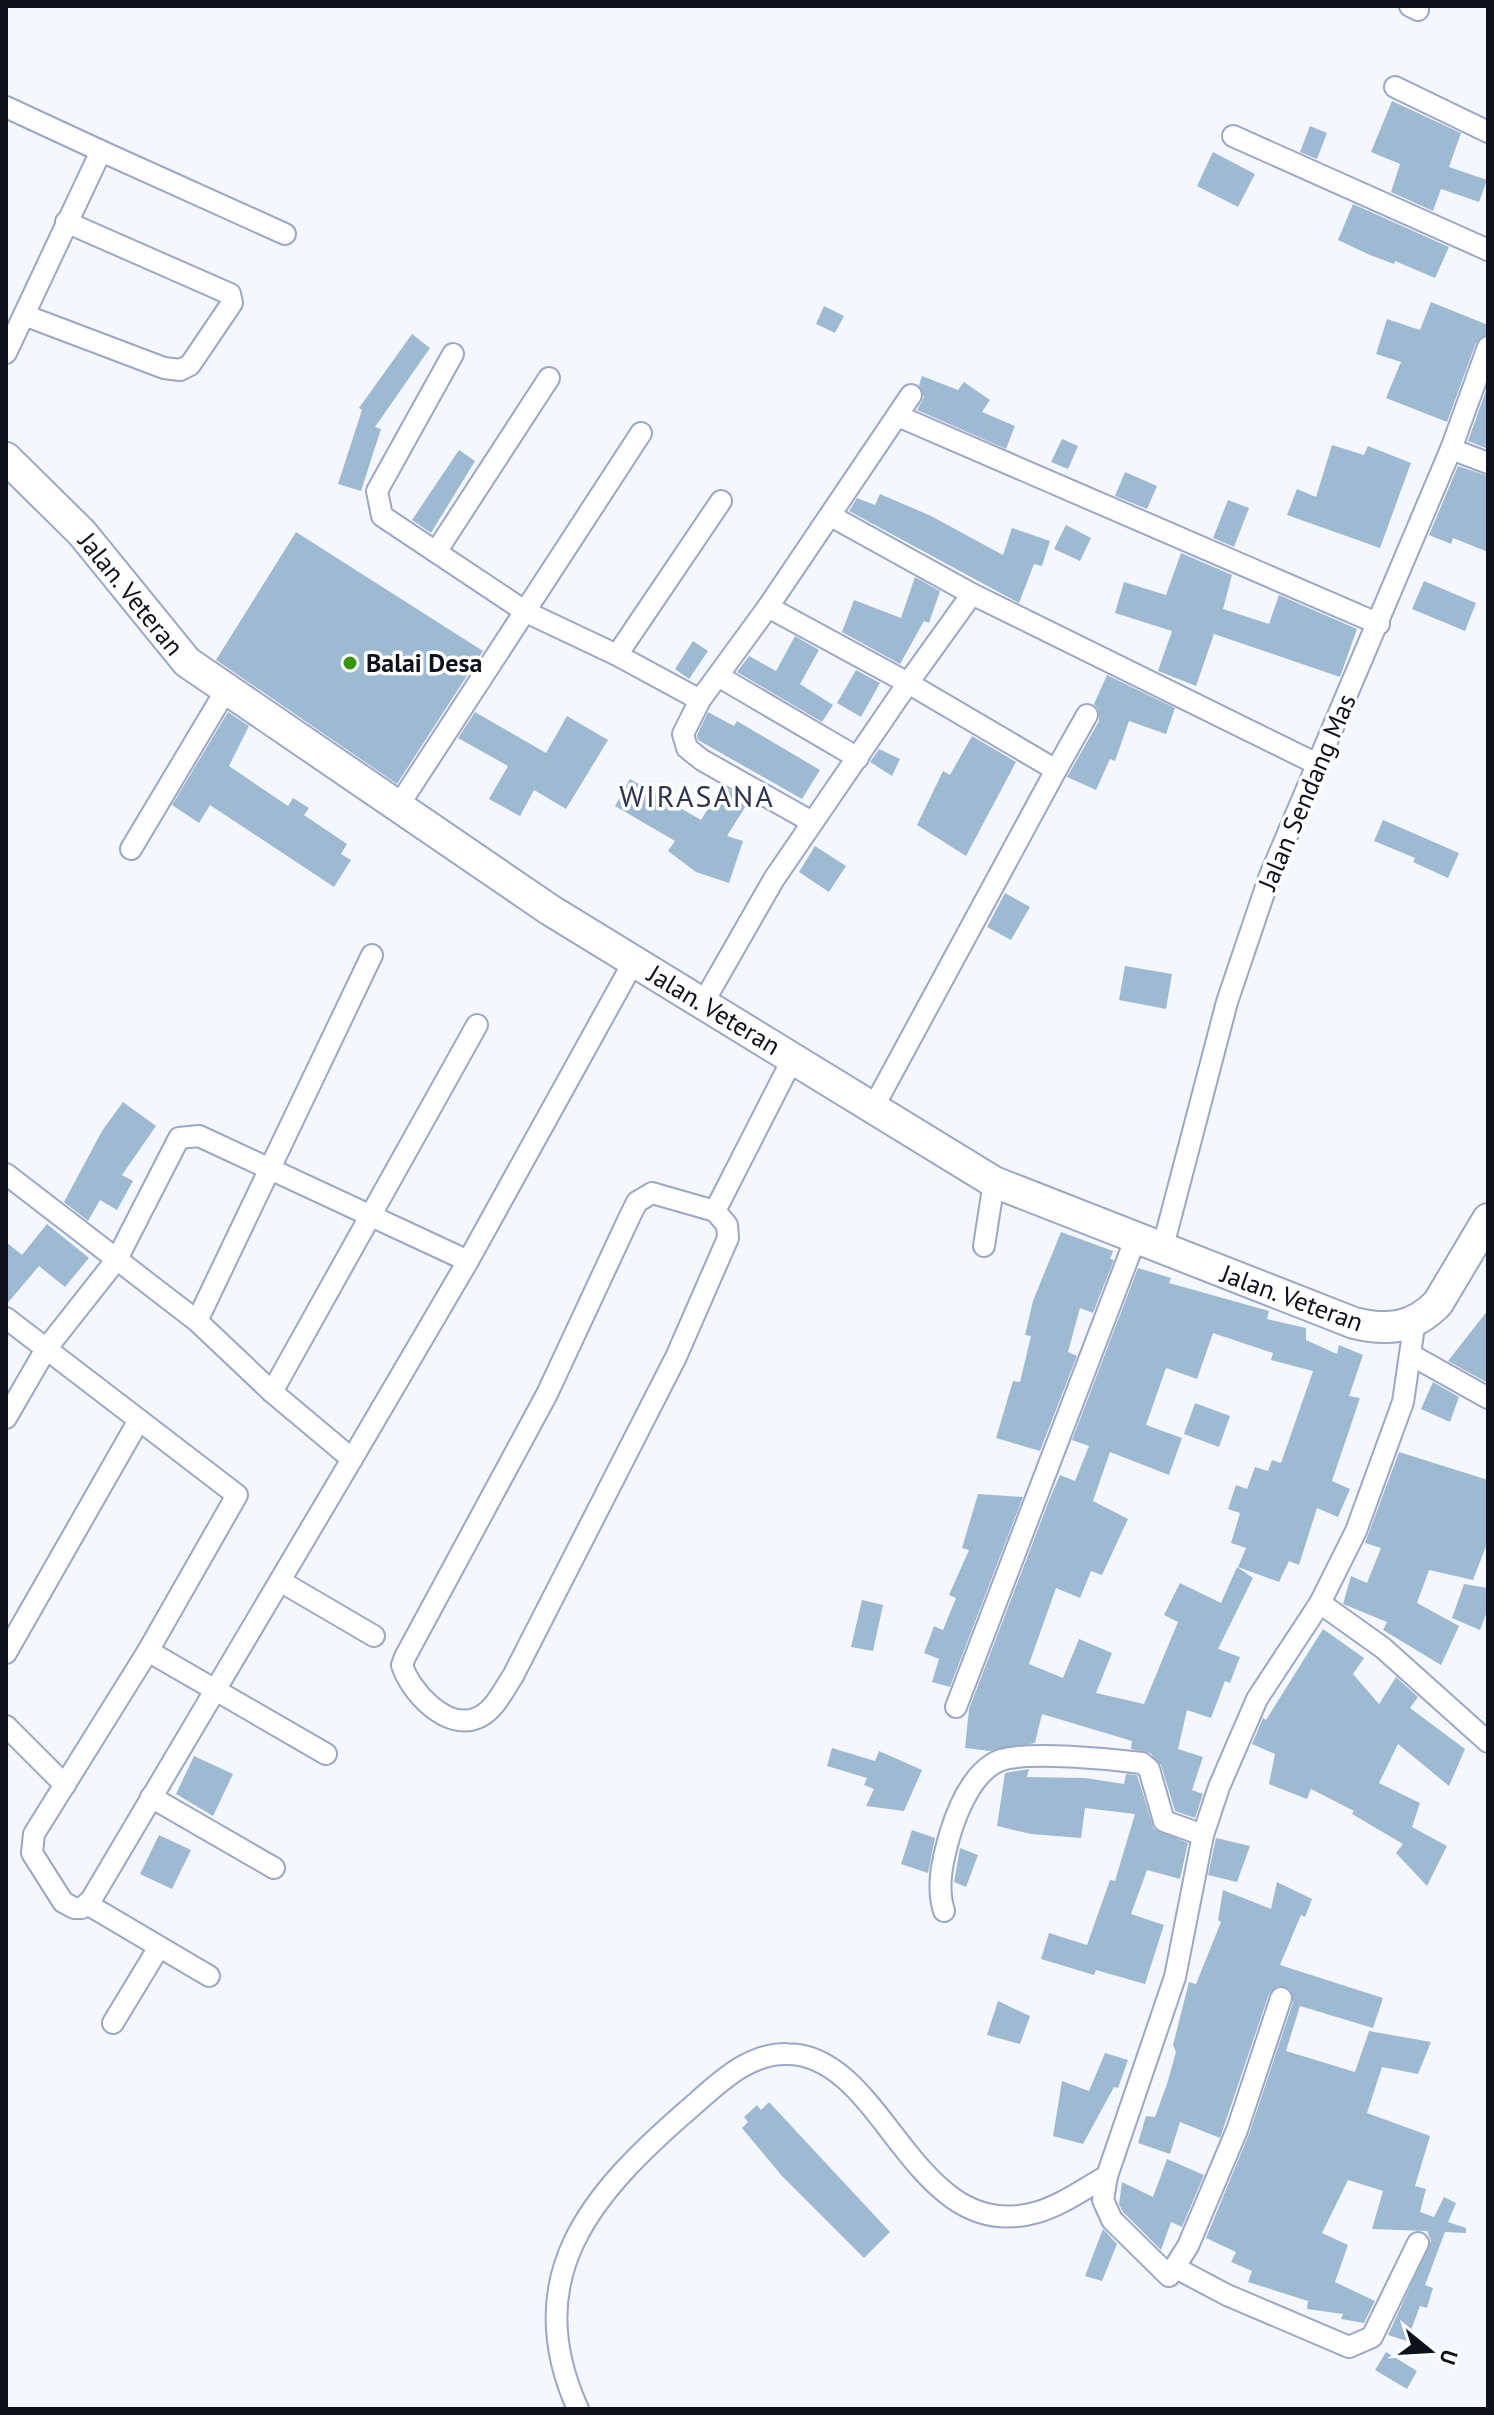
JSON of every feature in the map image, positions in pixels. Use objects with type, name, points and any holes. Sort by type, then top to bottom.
[{"type":"street","points":[[1395,87],[1488,132]]},
{"type":"street","points":[[6,107],[285,234]]},
{"type":"street","points":[[1233,136],[1488,250]]},
{"type":"street","points":[[6,353],[101,151]]},
{"type":"street","points":[[24,315],[164,368],[180,370],[190,365],[232,303],[230,294],[66,222]]},
{"type":"street","name":"Jalan Sendang Mas","points":[[956,1707],[1149,1245],[1269,878],[1379,624],[1451,449],[1488,347]]},
{"type":"street","points":[[453,354],[377,491],[382,516],[526,612],[617,655],[700,700]]},
{"type":"street","points":[[436,552],[549,378]]},
{"type":"street","points":[[812,822],[702,760],[687,748],[683,734],[700,700],[831,516],[911,395]]},
{"type":"street","points":[[898,416],[1379,624]]},
{"type":"street","points":[[397,808],[641,433]]},
{"type":"street","points":[[1451,449],[1488,463]]},
{"type":"street","name":"Jalan. Veteran","points":[[6,458],[82,533],[187,662],[397,808],[634,961],[873,1108],[994,1182],[1149,1245],[1354,1323],[1387,1329],[1402,1327],[1415,1320]]},
{"type":"street","points":[[617,655],[721,501]]},
{"type":"street","points":[[831,516],[972,594],[1317,764]]},
{"type":"street","points":[[703,1003],[774,879],[972,594]]},
{"type":"street","points":[[768,607],[908,683],[1056,770]]},
{"type":"street","points":[[718,676],[858,758]]},
{"type":"street","points":[[131,849],[226,690]]},
{"type":"street","points":[[873,1108],[1087,715]]},
{"type":"street","points":[[197,1321],[272,1170],[372,955]]},
{"type":"street","points":[[6,1318],[237,1495],[148,1651],[34,1834],[32,1853],[63,1902],[74,1908],[87,1904],[280,1581],[468,1261],[634,961]]},
{"type":"street","points":[[272,1392],[477,1025]]},
{"type":"street","points":[[715,1211],[793,1058]]},
{"type":"street","points":[[6,1418],[46,1349],[117,1259],[179,1138],[199,1136],[468,1261]]},
{"type":"street","points":[[6,1174],[197,1321],[272,1392],[352,1459]]},
{"type":"street","points":[[984,1246],[994,1182]]},
{"type":"street","points":[[652,1193],[715,1211],[727,1225],[728,1232],[717,1267],[607,1499],[513,1676],[490,1709],[477,1718],[463,1720],[440,1712],[412,1687],[402,1665],[405,1657],[547,1394],[575,1327],[637,1202],[652,1193]]},
{"type":"street","points":[[1281,1998],[1237,2130],[1170,2276],[1112,2220],[1103,2200],[1107,2176],[1175,1977],[1203,1835],[1233,1750],[1257,1699],[1320,1603],[1356,1531],[1403,1402],[1413,1356],[1415,1320],[1428,1313],[1449,1289],[1488,1219]]},
{"type":"street","points":[[1413,1356],[1488,1398]]},
{"type":"street","points":[[6,1653],[139,1420]]},
{"type":"street","points":[[280,1581],[374,1636]]},
{"type":"street","points":[[1320,1603],[1383,1648],[1488,1742]]},
{"type":"street","points":[[148,1651],[326,1754]]},
{"type":"street","points":[[6,1726],[65,1785]]},
{"type":"street","points":[[944,1911],[939,1884],[953,1824],[970,1788],[987,1769],[1001,1760],[1048,1758],[1142,1763],[1149,1769],[1164,1821],[1203,1835]]},
{"type":"street","points":[[151,1797],[274,1868]]},
{"type":"street","points":[[87,1904],[209,1976]]},
{"type":"street","points":[[113,2023],[159,1947]]},
{"type":"street","points":[[578,2409],[557,2351],[555,2307],[576,2233],[609,2187],[677,2120],[747,2064],[786,2054],[824,2063],[847,2082],[944,2195],[982,2213],[1011,2215],[1037,2212],[1107,2176]]},
{"type":"street","points":[[1176,2268],[1227,2295],[1349,2347],[1372,2337],[1418,2243]]},
{"type":"building","points":[[1392,101],[1461,133],[1449,167],[1487,180],[1479,202],[1441,189],[1433,211],[1391,192],[1400,164],[1371,152]]},
{"type":"building","points":[[1310,126],[1327,133],[1317,159],[1300,152]]},
{"type":"building","points":[[1213,152],[1255,174],[1238,207],[1197,186]]},
{"type":"building","points":[[1353,204],[1449,247],[1435,278],[1338,240]]},
{"type":"building","points":[[1431,302],[1488,325],[1488,334],[1476,343],[1447,422],[1386,398],[1401,362],[1376,354],[1387,319],[1420,330]]},
{"type":"building","points":[[824,306],[844,316],[835,333],[816,324]]},
{"type":"building","points":[[412,334],[430,348],[375,427],[381,429],[361,491],[338,484],[362,410],[359,408]]},
{"type":"building","points":[[922,376],[958,390],[964,382],[990,400],[982,412],[1015,426],[1006,449],[917,410],[924,397],[919,385]]},
{"type":"building","points":[[1488,385],[1488,449],[1468,441]]},
{"type":"building","points":[[1062,439],[1078,446],[1068,469],[1051,462]]},
{"type":"building","points":[[1332,445],[1364,455],[1368,446],[1411,463],[1380,548],[1287,515],[1297,489],[1316,497]]},
{"type":"building","points":[[459,450],[475,461],[431,533],[412,520]]},
{"type":"building","points":[[1458,466],[1488,476],[1488,552],[1453,538],[1451,544],[1429,535]]},
{"type":"building","points":[[1125,472],[1157,486],[1147,509],[1115,496]]},
{"type":"building","points":[[880,494],[931,516],[1003,555],[1012,528],[1050,541],[1042,566],[1034,564],[1019,603],[849,511],[857,498],[875,505]]},
{"type":"building","points":[[1228,500],[1249,508],[1234,547],[1213,538]]},
{"type":"building","points":[[1066,525],[1091,538],[1080,561],[1054,549]]},
{"type":"building","name":"Balai Desa","points":[[296,532],[483,651],[397,784],[216,660]]},
{"type":"building","points":[[1181,553],[1232,575],[1223,609],[1269,624],[1279,595],[1357,629],[1340,677],[1214,634],[1196,686],[1158,671],[1172,631],[1115,613],[1124,582],[1166,595]]},
{"type":"building","points":[[915,577],[940,591],[929,623],[924,621],[900,664],[842,632],[854,600],[901,618]]},
{"type":"building","points":[[1424,581],[1476,603],[1465,631],[1412,609]]},
{"type":"building","points":[[795,636],[819,650],[800,684],[833,705],[822,722],[737,672],[749,656],[776,671]]},
{"type":"building","points":[[693,641],[708,651],[689,679],[675,669]]},
{"type":"building","points":[[856,670],[880,683],[861,717],[837,703]]},
{"type":"building","points":[[1107,675],[1175,708],[1166,734],[1129,721],[1115,761],[1110,759],[1096,790],[1067,777],[1099,721],[1098,709],[1094,704]]},
{"type":"building","points":[[228,712],[249,726],[229,766],[288,806],[293,798],[309,808],[304,815],[347,844],[341,854],[351,860],[334,887],[210,805],[199,823],[172,805]]},
{"type":"building","points":[[475,712],[546,753],[567,716],[608,740],[566,809],[534,790],[520,816],[489,799],[508,766],[458,738]]},
{"type":"building","points":[[708,712],[734,726],[737,721],[820,770],[802,799],[698,740],[697,735]]},
{"type":"building","points":[[972,736],[1016,762],[966,856],[917,825],[943,771],[950,775]]},
{"type":"building","points":[[879,749],[900,759],[892,776],[870,762]]},
{"type":"building","points":[[630,779],[701,820],[722,786],[749,801],[727,836],[743,841],[729,883],[696,872],[668,851],[675,841],[615,806]]},
{"type":"building","points":[[1383,820],[1459,853],[1448,878],[1413,862],[1415,858],[1374,841]]},
{"type":"building","points":[[815,846],[846,866],[829,892],[799,872]]},
{"type":"building","points":[[1005,893],[1030,907],[1011,940],[987,927]]},
{"type":"building","points":[[1125,966],[1172,974],[1166,1009],[1119,1000]]},
{"type":"building","points":[[123,1102],[156,1126],[122,1175],[133,1181],[117,1210],[100,1200],[88,1221],[64,1202],[102,1131]]},
{"type":"building","points":[[47,1224],[89,1258],[65,1287],[39,1266],[6,1305],[6,1242],[22,1255]]},
{"type":"building","points":[[1061,1232],[1113,1251],[1110,1259],[1114,1260],[1093,1313],[1080,1308],[1068,1352],[1077,1356],[1040,1451],[996,1438],[1013,1381],[1020,1382],[1031,1336],[1025,1335],[1033,1301]]},
{"type":"building","points":[[1138,1268],[1171,1278],[1169,1283],[1269,1311],[1267,1319],[1306,1328],[1306,1340],[1337,1354],[1339,1345],[1363,1355],[1349,1396],[1360,1398],[1332,1481],[1350,1489],[1338,1517],[1317,1508],[1299,1565],[1289,1561],[1279,1582],[1238,1567],[1246,1548],[1231,1543],[1240,1513],[1228,1509],[1236,1485],[1247,1489],[1255,1467],[1268,1471],[1272,1460],[1281,1463],[1313,1371],[1271,1360],[1273,1353],[1213,1333],[1197,1379],[1166,1368],[1146,1425],[1182,1438],[1169,1475],[1110,1452],[1093,1501],[1128,1519],[1102,1575],[1091,1571],[1080,1598],[1056,1588],[1029,1664],[1063,1678],[1079,1639],[1112,1653],[1096,1693],[1144,1704],[1178,1622],[1164,1615],[1180,1583],[1221,1603],[1237,1567],[1253,1578],[1218,1649],[1240,1657],[1230,1683],[1225,1681],[1211,1718],[1187,1710],[1178,1749],[1203,1757],[1192,1790],[1203,1794],[1195,1818],[1175,1811],[1161,1765],[1150,1753],[1131,1749],[1132,1741],[1042,1714],[1035,1743],[990,1751],[965,1748],[969,1709],[1050,1498],[1060,1475],[1075,1481],[1089,1446],[1072,1440]]},
{"type":"building","points":[[1488,1310],[1488,1383],[1448,1361]]},
{"type":"building","points":[[1433,1382],[1459,1397],[1450,1422],[1421,1409]]},
{"type":"building","points":[[1195,1403],[1230,1416],[1219,1447],[1184,1434]]},
{"type":"building","points":[[1399,1452],[1488,1480],[1488,1541],[1473,1580],[1429,1570],[1417,1603],[1459,1626],[1441,1665],[1383,1630],[1387,1622],[1343,1604],[1351,1576],[1367,1583],[1381,1548],[1365,1543]]},
{"type":"building","points":[[978,1494],[1023,1497],[950,1687],[932,1682],[939,1659],[924,1653],[934,1626],[943,1630],[956,1598],[949,1595],[969,1550],[962,1548]]},
{"type":"building","points":[[1464,1584],[1488,1588],[1488,1609],[1480,1630],[1452,1618]]},
{"type":"building","points":[[862,1600],[883,1605],[873,1651],[851,1647]]},
{"type":"building","points":[[1323,1629],[1364,1658],[1353,1674],[1379,1704],[1396,1677],[1418,1697],[1410,1708],[1465,1749],[1449,1786],[1398,1744],[1379,1783],[1420,1803],[1412,1827],[1447,1846],[1427,1886],[1396,1853],[1403,1844],[1352,1814],[1354,1811],[1311,1789],[1307,1799],[1269,1784],[1275,1754],[1252,1744],[1263,1718],[1266,1720]]},
{"type":"building","points":[[832,1748],[875,1761],[879,1751],[922,1770],[904,1811],[866,1806],[874,1789],[864,1785],[867,1778],[827,1766]]},
{"type":"building","points":[[194,1756],[233,1774],[213,1816],[176,1794]]},
{"type":"building","points":[[1029,1769],[1027,1777],[1085,1778],[1124,1784],[1126,1774],[1137,1775],[1154,1829],[1188,1843],[1180,1879],[1147,1870],[1131,1914],[1164,1925],[1145,1984],[1096,1970],[1094,1975],[1041,1959],[1049,1933],[1087,1945],[1110,1880],[1115,1881],[1135,1814],[1085,1808],[1081,1838],[1031,1834],[997,1826],[1005,1773]]},
{"type":"building","points":[[912,1830],[935,1838],[928,1873],[901,1864]]},
{"type":"building","points":[[159,1835],[191,1850],[172,1889],[140,1874]]},
{"type":"building","points":[[1216,1838],[1250,1846],[1237,1882],[1208,1875]]},
{"type":"building","points":[[960,1848],[978,1855],[966,1887],[954,1882]]},
{"type":"building","points":[[1277,1882],[1312,1899],[1305,1917],[1301,1915],[1280,1965],[1383,1998],[1373,2028],[1300,2006],[1286,2051],[1355,2072],[1369,2031],[1431,2042],[1418,2074],[1382,2067],[1367,2113],[1430,2136],[1415,2186],[1426,2189],[1420,2212],[1434,2217],[1444,2197],[1456,2203],[1448,2222],[1466,2228],[1466,2233],[1445,2232],[1425,2285],[1433,2288],[1427,2308],[1420,2306],[1407,2341],[1388,2335],[1431,2241],[1427,2231],[1372,2229],[1383,2191],[1348,2180],[1322,2233],[1348,2245],[1335,2282],[1375,2301],[1364,2323],[1341,2319],[1343,2314],[1307,2309],[1308,2301],[1248,2282],[1252,2271],[1231,2262],[1236,2252],[1206,2238],[1249,2134],[1293,2002],[1290,1989],[1278,1986],[1269,1994],[1220,2138],[1180,2122],[1170,2154],[1138,2143],[1146,2116],[1155,2117],[1167,2084],[1189,1982],[1196,1984],[1221,1922],[1218,1920],[1223,1890],[1271,1909]]},
{"type":"building","points":[[998,2001],[1030,2016],[1020,2044],[987,2035]]},
{"type":"building","points":[[1105,2053],[1128,2060],[1118,2088],[1114,2087],[1083,2144],[1053,2136],[1062,2081],[1089,2091]]},
{"type":"building","points":[[769,2102],[890,2232],[864,2258],[782,2176],[742,2128],[748,2122],[744,2117],[757,2105],[761,2110]]},
{"type":"building","points":[[1167,2159],[1204,2175],[1182,2227],[1171,2222],[1161,2250],[1123,2212],[1119,2204],[1122,2182],[1153,2197]]},
{"type":"building","points":[[1103,2229],[1117,2244],[1102,2281],[1085,2276]]},
{"type":"building","points":[[1386,2352],[1417,2371],[1407,2389],[1375,2370]]},
{"type":"place","name":"Balai Desa","points":[[350,663]]},
{"type":"district","name":"WIRASANA","points":[[697,797]]}]
